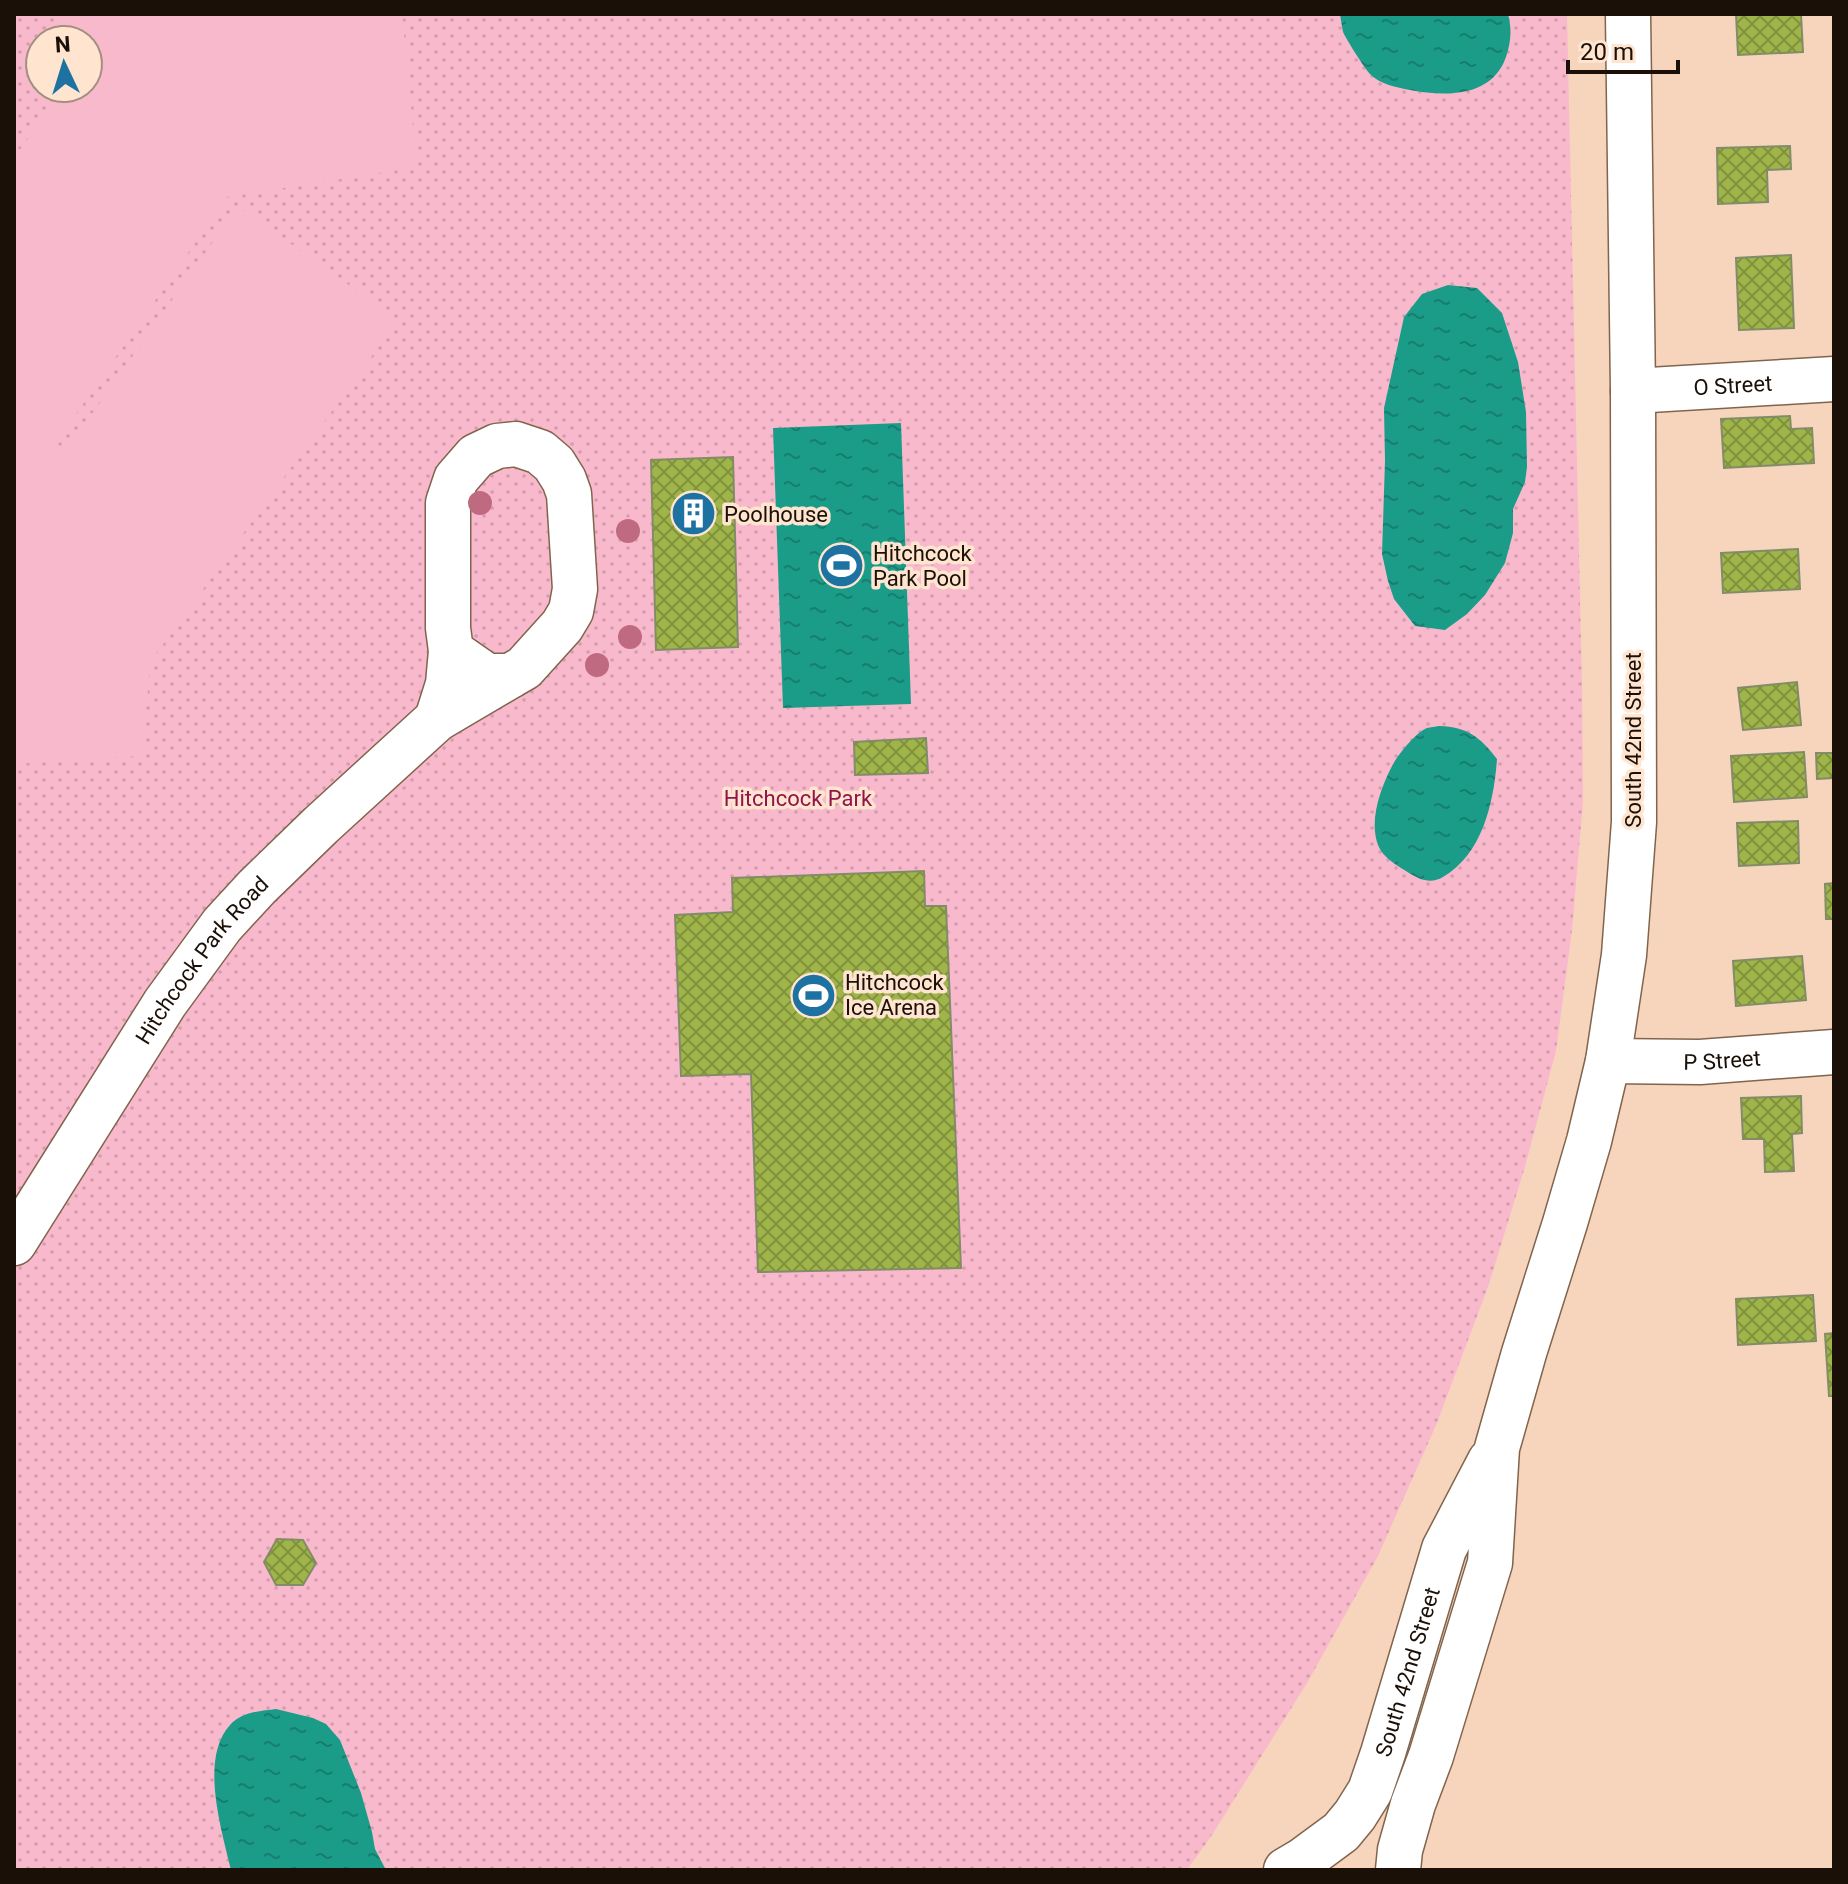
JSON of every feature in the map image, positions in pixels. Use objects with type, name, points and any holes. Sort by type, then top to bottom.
[{"type":"main road","name":"South 42nd Street","points":[[1286,1870],[1341,1832],[1370,1791],[1444,1549],[1497,1448],[1589,1141],[1608,1061],[1624,955],[1634,822],[1628,14]]},
{"type":"main road","name":"O Street","points":[[1633,391],[1834,379]]},
{"type":"main road","name":"Hitchcock Park Road","points":[[14,1243],[165,1003],[222,925],[293,852],[437,719],[524,668],[562,626],[571,611],[575,589],[569,494],[554,464],[540,452],[516,444],[497,446],[476,456],[456,479],[448,503],[448,628],[451,651],[448,684],[437,719]]},
{"type":"main road","points":[[451,651],[487,676],[510,676]]},
{"type":"main road","name":"P Street","points":[[1608,1061],[1700,1062],[1834,1052]]},
{"type":"main road","name":"South 42nd Street","points":[[1398,1870],[1400,1850],[1413,1804],[1431,1756],[1490,1563],[1497,1448]]},
{"type":"main road","points":[[1418,1870],[1431,1756]]},
{"type":"green space","name":"Hitchcock Park","points":[[14,14],[1567,14],[1583,802],[1572,930],[1556,1051],[1489,1284],[1437,1423],[1378,1556],[1307,1683],[1187,1870],[14,1870]]},
{"type":"green space","points":[[58,14],[402,14],[417,167],[227,197],[56,443],[66,451],[238,206],[398,320],[151,661],[141,756],[14,764],[14,158],[53,104],[104,104],[104,24],[59,24]]},
{"type":"water","points":[[1340,14],[1508,14],[1509,46],[1499,70],[1479,87],[1439,93],[1394,87],[1370,74],[1343,32]]},
{"type":"water","points":[[1448,285],[1477,288],[1502,313],[1518,362],[1526,412],[1527,467],[1525,482],[1513,509],[1513,533],[1505,563],[1485,595],[1467,614],[1445,630],[1415,626],[1394,599],[1382,554],[1384,408],[1404,317],[1422,294]]},
{"type":"water","name":"Hitchcock Park Pool","points":[[901,423],[911,704],[783,708],[773,428]]},
{"type":"water","points":[[1439,726],[1458,728],[1472,735],[1497,759],[1489,809],[1477,841],[1457,867],[1443,877],[1430,881],[1413,875],[1383,854],[1376,836],[1375,816],[1383,786],[1397,758],[1422,731]]},
{"type":"water","points":[[276,1709],[326,1724],[340,1740],[361,1793],[375,1849],[386,1870],[231,1870],[214,1776],[221,1739],[240,1717]]},
{"type":"building","points":[[1736,14],[1801,14],[1803,52],[1738,55]]},
{"type":"building","points":[[1790,146],[1791,169],[1767,170],[1768,202],[1718,204],[1717,148]]},
{"type":"building","points":[[1791,255],[1794,328],[1739,330],[1736,258]]},
{"type":"building","points":[[1790,416],[1791,429],[1812,428],[1814,463],[1724,468],[1721,419]]},
{"type":"building","name":"Poolhouse","points":[[733,457],[738,647],[656,650],[651,460]]},
{"type":"building","points":[[1798,549],[1800,589],[1723,593],[1721,553]]},
{"type":"building","points":[[1797,682],[1801,725],[1743,730],[1738,688]]},
{"type":"building","points":[[926,738],[928,773],[855,775],[854,742]]},
{"type":"building","points":[[1804,752],[1807,797],[1734,802],[1731,756]]},
{"type":"building","points":[[1816,753],[1834,753],[1834,778],[1817,779]]},
{"type":"building","points":[[1798,821],[1799,863],[1739,866],[1737,823]]},
{"type":"building","name":"Hitchcock Ice Arena","points":[[924,871],[925,906],[946,906],[961,1268],[758,1272],[751,1074],[681,1076],[675,915],[733,912],[732,878]]},
{"type":"building","points":[[1834,883],[1834,919],[1826,919],[1825,884]]},
{"type":"building","points":[[1802,956],[1806,1000],[1736,1006],[1733,961]]},
{"type":"building","points":[[1801,1096],[1802,1133],[1792,1134],[1794,1171],[1765,1172],[1764,1139],[1743,1139],[1741,1098]]},
{"type":"building","points":[[1813,1295],[1816,1341],[1738,1345],[1736,1299]]},
{"type":"building","points":[[1834,1333],[1834,1396],[1829,1396],[1825,1334]]},
{"type":"building","points":[[277,1539],[303,1540],[316,1563],[303,1585],[276,1585],[264,1562]]},
{"type":"place","name":"Poolhouse","points":[[693,514]]},
{"type":"place","name":"Hitchcock Park Pool","points":[[842,566]]},
{"type":"place","name":"Hitchcock Ice Arena","points":[[814,995]]}]
